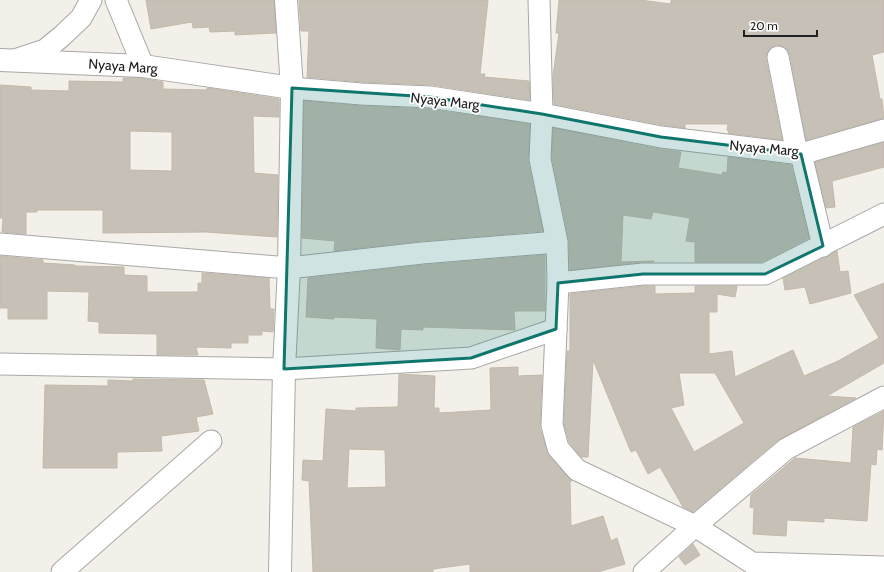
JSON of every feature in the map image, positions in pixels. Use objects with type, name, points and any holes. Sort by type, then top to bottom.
[{"type":"street","points":[[8,60],[45,50],[81,18],[90,0]]},
{"type":"street","points":[[116,0],[143,66]]},
{"type":"street","points":[[280,572],[284,369],[289,268],[292,88],[286,0]]},
{"type":"street","points":[[539,0],[542,114],[540,159],[557,242],[558,283],[552,425],[558,448],[576,470],[695,526],[752,562],[884,567]]},
{"type":"street","points":[[778,57],[796,149],[801,154],[823,246]]},
{"type":"street","name":"Nyaya Marg","points":[[8,60],[143,66],[292,88],[361,94],[430,97],[542,114],[661,137],[801,154],[884,130]]},
{"type":"street","points":[[558,283],[643,274],[765,274],[884,214]]},
{"type":"street","points":[[0,244],[289,268],[422,253],[557,242]]},
{"type":"street","points":[[0,364],[284,369],[471,358],[556,329]]},
{"type":"street","points":[[644,572],[695,526],[786,449],[884,397]]},
{"type":"street","points":[[62,572],[211,441]]},
{"type":"highlighted area","points":[[292,88],[430,97],[542,114],[661,137],[801,154],[823,246],[765,274],[643,274],[558,283],[556,329],[471,358],[284,369]]},
{"type":"building","points":[[146,0],[274,0],[276,33],[235,35],[235,31],[210,32],[209,27],[193,28],[192,22],[151,29]]},
{"type":"building","points":[[299,0],[488,0],[480,74],[485,74],[484,77],[529,81],[530,100],[432,85],[362,82],[307,77],[309,31],[301,31]]},
{"type":"building","points":[[559,0],[640,0],[671,4],[671,0],[884,0],[884,52],[872,55],[880,99],[882,99],[884,118],[806,140],[790,55],[787,49],[776,45],[770,48],[766,59],[782,140],[728,133],[728,124],[685,124],[685,128],[554,104],[553,76],[559,33],[556,33]]},
{"type":"building","points":[[123,78],[142,78],[163,82],[163,89],[207,90],[207,88],[279,99],[279,117],[253,116],[254,173],[278,175],[277,237],[206,232],[103,233],[103,210],[37,210],[37,212],[26,212],[26,234],[2,232],[3,218],[0,218],[0,85],[31,87],[31,90],[69,91],[69,81],[123,82]],"holes":[[[130,131],[172,132],[172,171],[130,170]]]},
{"type":"building","points":[[304,101],[360,106],[429,109],[530,124],[528,161],[543,231],[421,241],[334,251],[335,241],[302,238]]},
{"type":"building","points":[[553,128],[681,152],[678,168],[722,175],[723,172],[727,173],[728,157],[791,165],[809,238],[762,262],[695,262],[695,242],[686,241],[690,218],[653,212],[651,219],[623,215],[621,262],[654,262],[570,270],[569,240],[552,158]]},
{"type":"building","points":[[884,142],[884,167],[832,181],[835,207],[826,208],[815,162]]},
{"type":"building","points":[[837,251],[840,272],[848,271],[851,293],[810,304],[805,287],[785,290],[783,278]]},
{"type":"building","points":[[545,255],[545,311],[514,311],[515,330],[423,327],[423,330],[401,329],[400,350],[376,348],[377,319],[334,317],[334,319],[306,317],[308,278],[423,265]]},
{"type":"building","points":[[0,256],[43,260],[43,263],[75,266],[124,267],[124,275],[147,276],[147,292],[198,292],[198,283],[202,283],[202,273],[269,278],[270,309],[274,309],[273,332],[262,331],[262,335],[248,335],[248,343],[231,343],[231,348],[196,347],[198,355],[157,355],[157,334],[99,333],[99,322],[88,321],[89,292],[47,291],[47,319],[8,319],[8,308],[0,308]]},
{"type":"building","points":[[884,283],[884,363],[827,396],[856,398],[778,440],[693,512],[683,507],[660,467],[648,474],[636,450],[631,452],[593,360],[588,457],[581,457],[569,442],[564,424],[567,351],[570,351],[570,294],[644,286],[655,286],[655,294],[695,293],[695,286],[737,286],[735,297],[717,294],[717,312],[709,312],[709,354],[732,351],[735,377],[793,350],[804,376],[838,361],[879,338],[854,295]],"holes":[[[679,373],[715,373],[744,423],[694,452],[671,408],[684,405]]]},
{"type":"building","points":[[518,367],[518,376],[542,375],[540,428],[549,456],[572,481],[570,481],[571,526],[603,516],[611,541],[617,538],[625,564],[598,572],[470,572],[470,564],[433,569],[433,572],[313,572],[309,481],[302,480],[303,460],[323,461],[326,409],[356,411],[356,408],[398,407],[399,374],[435,376],[434,408],[439,408],[439,413],[491,410],[490,368]],"holes":[[[349,449],[385,450],[386,487],[347,488]]]},
{"type":"building","points":[[133,379],[204,380],[213,414],[196,417],[199,431],[161,436],[162,451],[117,452],[117,468],[43,468],[45,385],[108,386],[108,380],[133,381]]},
{"type":"building","points":[[884,411],[882,450],[877,449],[876,465],[871,464],[867,521],[824,518],[824,522],[787,520],[786,536],[753,534],[754,508],[750,507],[751,495],[795,458],[851,463],[853,427]]},
{"type":"building","points":[[693,544],[700,555],[685,565],[679,557]]}]
